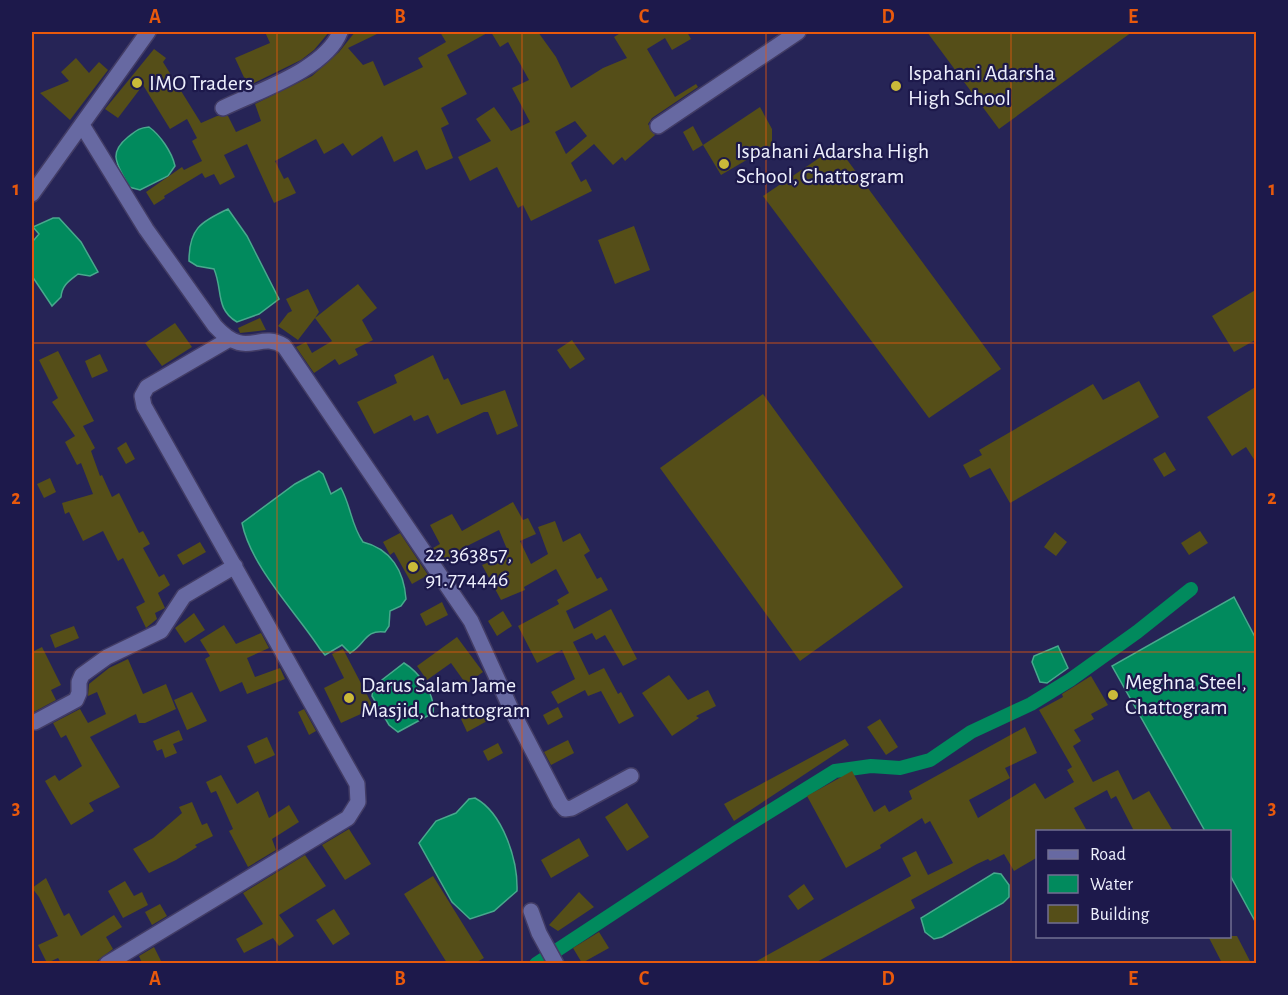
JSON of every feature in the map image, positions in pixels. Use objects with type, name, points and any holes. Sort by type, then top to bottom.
[{"type":"street","points":[[32,194],[148,32]]},
{"type":"street","points":[[223,108],[320,60],[335,44],[340,32]]},
{"type":"street","points":[[657,126],[798,32]]},
{"type":"street","points":[[82,125],[146,229],[228,340],[243,345],[275,341],[284,346],[471,621],[511,709],[565,809],[572,808],[631,776]]},
{"type":"street","points":[[107,963],[348,818],[358,802],[357,784],[144,406],[142,396],[147,387],[228,340]]},
{"type":"street","points":[[34,722],[75,700],[82,675],[107,657],[161,631],[184,597],[235,566]]},
{"type":"street","points":[[531,911],[538,933],[556,963]]},
{"type":"water","points":[[149,127],[165,144],[175,166],[168,176],[140,190],[129,187],[118,167],[116,155],[121,143],[135,131]]},
{"type":"water","points":[[228,209],[247,236],[279,299],[259,314],[237,322],[230,317],[222,305],[214,269],[197,266],[189,261],[191,241],[198,228],[210,218]]},
{"type":"water","points":[[53,218],[59,218],[81,242],[98,272],[90,276],[78,274],[66,284],[61,297],[52,306],[32,276],[32,238],[34,240],[39,234],[33,227]]},
{"type":"water","points":[[319,471],[323,474],[331,494],[341,488],[363,542],[373,545],[388,556],[399,571],[405,589],[406,599],[401,606],[390,611],[389,626],[385,632],[369,635],[350,653],[342,645],[325,655],[320,649],[264,572],[247,540],[242,523],[295,484]]},
{"type":"water","points":[[1234,597],[1256,639],[1256,923],[1231,877],[1231,830],[1204,830],[1112,666]]},
{"type":"water","points":[[1058,646],[1068,668],[1047,683],[1040,682],[1032,662],[1034,656]]},
{"type":"water","points":[[404,663],[425,685],[432,699],[433,713],[398,732],[389,725],[372,696],[373,689],[378,683]]},
{"type":"water","points":[[475,798],[494,814],[507,838],[515,866],[517,891],[494,911],[470,919],[452,902],[419,843],[436,821],[456,813],[469,799]]},
{"type":"water","points":[[994,873],[1001,874],[1009,885],[1009,897],[1003,903],[942,937],[934,939],[925,932],[921,918]]},
{"type":"building","points":[[265,32],[329,32],[314,50],[301,60],[248,86],[235,58],[270,43]]},
{"type":"building","points":[[355,32],[381,32],[348,48],[363,65],[373,61],[384,86],[423,67],[418,58],[446,42],[440,32],[489,32],[447,55],[467,94],[441,108],[449,124],[441,128],[453,158],[426,170],[417,150],[394,162],[382,136],[352,156],[343,143],[324,154],[316,139],[275,161],[284,179],[288,177],[296,193],[274,203],[247,144],[224,155],[235,177],[220,185],[214,174],[205,178],[202,173],[164,196],[165,198],[154,205],[146,192],[182,167],[184,170],[202,161],[192,141],[197,138],[187,119],[170,129],[143,85],[118,118],[105,109],[154,49],[166,58],[163,62],[201,123],[217,116],[228,116],[236,132],[261,121],[255,104],[312,76],[339,52]]},
{"type":"building","points":[[491,32],[538,32],[556,57],[571,88],[603,68],[627,58],[614,37],[622,32],[687,32],[691,39],[672,50],[665,38],[647,49],[675,97],[696,84],[698,87],[652,118],[648,124],[655,135],[625,161],[622,157],[613,165],[594,144],[571,163],[581,182],[586,179],[592,191],[531,221],[523,205],[518,208],[497,167],[470,181],[458,157],[491,141],[476,119],[494,107],[511,131],[530,122],[512,88],[529,80],[508,42],[500,47]],"holes":[[[575,121],[587,136],[566,154],[555,132]]]},
{"type":"building","points":[[927,32],[1132,32],[999,129]]},
{"type":"building","points":[[76,58],[89,73],[99,62],[108,70],[70,120],[40,93],[69,81],[61,72]]},
{"type":"building","name":"Ispahani Adarsha High School, Chattogram","points":[[760,107],[772,129],[772,145],[721,175],[703,145]]},
{"type":"building","points":[[693,126],[703,145],[693,151],[683,132]]},
{"type":"building","points":[[837,146],[1001,369],[929,418],[763,196]]},
{"type":"building","points":[[634,226],[650,270],[615,284],[598,240]]},
{"type":"building","points":[[358,284],[377,308],[362,320],[373,340],[355,349],[358,355],[339,365],[335,359],[314,373],[296,347],[306,342],[312,353],[332,341],[315,318]]},
{"type":"building","points":[[308,289],[319,312],[298,340],[278,326],[292,311],[286,299]]},
{"type":"building","points":[[1257,289],[1257,339],[1234,352],[1212,316]]},
{"type":"building","points":[[260,318],[266,330],[240,333],[238,328]]},
{"type":"building","points":[[175,323],[192,347],[162,366],[145,343]]},
{"type":"building","points":[[572,340],[585,359],[570,369],[557,350]]},
{"type":"building","points":[[58,351],[94,421],[83,426],[95,448],[91,451],[100,476],[102,475],[112,497],[119,493],[139,533],[143,531],[150,544],[143,548],[159,577],[164,574],[170,585],[158,593],[165,608],[155,613],[157,619],[146,628],[136,607],[145,602],[123,558],[118,561],[103,531],[83,541],[69,512],[65,514],[62,503],[93,494],[81,463],[77,465],[65,442],[75,436],[52,402],[58,398],[39,360]]},
{"type":"building","points":[[100,354],[108,371],[92,378],[85,361]]},
{"type":"building","points":[[433,355],[444,380],[448,378],[461,405],[505,390],[518,426],[497,435],[488,412],[484,412],[437,434],[428,415],[414,421],[411,415],[374,434],[357,402],[397,383],[394,375]]},
{"type":"building","points":[[1139,381],[1159,417],[1010,503],[990,468],[970,478],[963,465],[982,455],[979,450],[1093,384],[1103,400]]},
{"type":"building","points":[[1257,386],[1257,464],[1246,447],[1232,456],[1207,417]]},
{"type":"building","points":[[763,394],[903,587],[800,661],[660,468]]},
{"type":"building","points":[[126,442],[135,459],[126,464],[117,448]]},
{"type":"building","points":[[1165,452],[1176,470],[1164,477],[1153,459]]},
{"type":"building","points":[[50,478],[56,492],[44,498],[37,484]]},
{"type":"building","points":[[513,502],[523,520],[528,518],[536,534],[520,541],[531,564],[548,554],[538,527],[555,521],[563,542],[580,533],[590,551],[584,555],[597,579],[601,577],[608,590],[566,611],[574,629],[611,609],[637,659],[623,666],[605,635],[596,640],[592,633],[573,642],[589,675],[604,668],[618,694],[621,692],[634,716],[619,724],[601,691],[588,696],[585,690],[558,704],[551,692],[575,679],[562,650],[537,663],[518,626],[559,604],[557,600],[569,593],[556,569],[524,587],[525,590],[501,600],[482,565],[509,554],[499,530],[465,547],[467,550],[443,562],[433,548],[440,544],[430,525],[452,514],[462,531]]},
{"type":"building","points":[[1200,531],[1208,543],[1189,555],[1181,543]]},
{"type":"building","points":[[1055,532],[1067,542],[1056,556],[1044,547]]},
{"type":"building","points":[[400,533],[428,575],[412,584],[394,552],[390,555],[383,542]]},
{"type":"building","points":[[200,542],[206,552],[183,565],[177,555]]},
{"type":"building","points":[[442,602],[448,615],[426,626],[420,614]]},
{"type":"building","points":[[503,611],[512,626],[497,636],[488,621]]},
{"type":"building","points":[[194,613],[205,630],[185,643],[175,628]]},
{"type":"building","points":[[224,625],[236,644],[261,633],[269,648],[247,658],[255,677],[280,668],[285,679],[247,694],[242,682],[220,692],[205,659],[210,656],[200,640]]},
{"type":"building","points":[[74,626],[79,638],[55,648],[50,635]]},
{"type":"building","points":[[457,637],[483,672],[466,684],[451,663],[427,680],[417,666]]},
{"type":"building","points":[[42,647],[61,685],[51,690],[56,700],[32,713],[32,652]]},
{"type":"building","name":"Darus Salam Jame Masjid, Chattogram","points":[[343,649],[374,708],[341,723],[324,688],[344,678],[332,654]]},
{"type":"building","points":[[128,659],[143,694],[166,684],[176,709],[145,723],[139,723],[136,714],[90,737],[120,787],[89,803],[94,811],[71,825],[45,781],[55,775],[59,781],[82,766],[66,735],[61,738],[53,723],[80,709],[88,723],[106,714],[97,692],[88,696],[89,684],[109,668]]},
{"type":"building","points":[[669,675],[688,700],[708,690],[716,706],[696,716],[699,718],[672,736],[642,693]]},
{"type":"building","points":[[1091,676],[1108,705],[1091,714],[1094,719],[1074,730],[1081,741],[1073,746],[1093,782],[1118,770],[1133,800],[1149,791],[1172,830],[1133,830],[1116,796],[1111,799],[1107,790],[1074,808],[1086,830],[1036,830],[1036,858],[1014,871],[1004,854],[977,864],[911,900],[915,908],[815,963],[753,963],[911,876],[902,858],[916,851],[928,875],[953,863],[930,821],[925,824],[922,818],[880,845],[881,848],[846,868],[807,796],[852,771],[874,812],[885,805],[889,812],[912,799],[909,791],[1025,727],[1037,753],[1005,768],[1010,778],[969,800],[978,818],[1035,783],[1045,799],[1074,782],[1067,770],[1072,767],[1039,710],[1063,697],[1062,694]]},
{"type":"building","points":[[192,692],[207,721],[187,730],[174,700]]},
{"type":"building","points":[[558,707],[563,717],[548,725],[543,715]]},
{"type":"building","points":[[482,708],[489,720],[467,732],[461,719]]},
{"type":"building","points":[[304,709],[316,731],[309,735],[298,712]]},
{"type":"building","points":[[880,719],[898,747],[886,755],[867,727]]},
{"type":"building","points":[[179,730],[183,740],[173,744],[177,753],[165,758],[162,749],[157,751],[153,741]]},
{"type":"building","points":[[267,737],[275,755],[255,764],[247,746]]},
{"type":"building","points":[[845,739],[849,745],[734,821],[724,804]]},
{"type":"building","points":[[568,740],[574,753],[551,765],[544,752]]},
{"type":"building","points":[[498,743],[503,753],[488,761],[483,751]]},
{"type":"building","points":[[221,775],[237,804],[258,791],[269,818],[289,805],[299,822],[272,839],[276,850],[248,867],[229,831],[233,829],[216,791],[211,793],[206,782]]},
{"type":"building","points":[[192,802],[202,825],[207,823],[213,836],[195,845],[197,847],[176,860],[149,873],[133,849],[153,838],[182,813],[179,807]]},
{"type":"building","points":[[627,803],[649,837],[627,851],[605,817]]},
{"type":"building","points":[[349,829],[371,864],[345,880],[322,845]]},
{"type":"building","points":[[579,838],[589,856],[551,878],[541,860]]},
{"type":"building","points":[[305,855],[326,886],[279,915],[294,936],[279,946],[273,938],[244,953],[236,939],[263,924],[243,893]]},
{"type":"building","points":[[433,876],[484,958],[475,963],[447,963],[404,894]]},
{"type":"building","points":[[46,878],[64,916],[69,913],[81,936],[114,915],[122,927],[106,937],[113,949],[94,963],[61,963],[58,958],[47,963],[38,945],[58,936],[39,897],[32,888]]},
{"type":"building","points":[[125,881],[134,896],[142,892],[148,905],[123,918],[108,891]]},
{"type":"building","points":[[804,884],[814,899],[798,910],[788,896]]},
{"type":"building","points":[[579,892],[594,907],[558,931],[549,925]]},
{"type":"building","points":[[160,904],[167,916],[152,925],[145,912]]},
{"type":"building","points":[[334,909],[350,934],[333,945],[316,920]]},
{"type":"building","points":[[599,932],[609,948],[582,963],[573,948]]},
{"type":"building","points":[[1237,936],[1251,963],[1222,963],[1209,938]]},
{"type":"building","points":[[154,947],[162,963],[142,963],[139,956]]},
{"type":"waterway","points":[[536,964],[735,833],[835,771],[871,766],[900,768],[930,760],[971,732],[1031,704],[1070,680],[1137,632],[1191,589]]},
{"type":"place","name":"IMO Traders","points":[[137,83]]},
{"type":"place","name":"Ispahani Adarsha High School","points":[[896,86]]},
{"type":"place","name":"Ispahani Adarsha High School, Chattogram","points":[[724,164]]},
{"type":"place","name":"22.363857, 91.774446","points":[[413,567]]},
{"type":"place","name":"Meghna Steel, Chattogram","points":[[1113,695]]},
{"type":"place","name":"Darus Salam Jame Masjid, Chattogram","points":[[349,698]]}]
